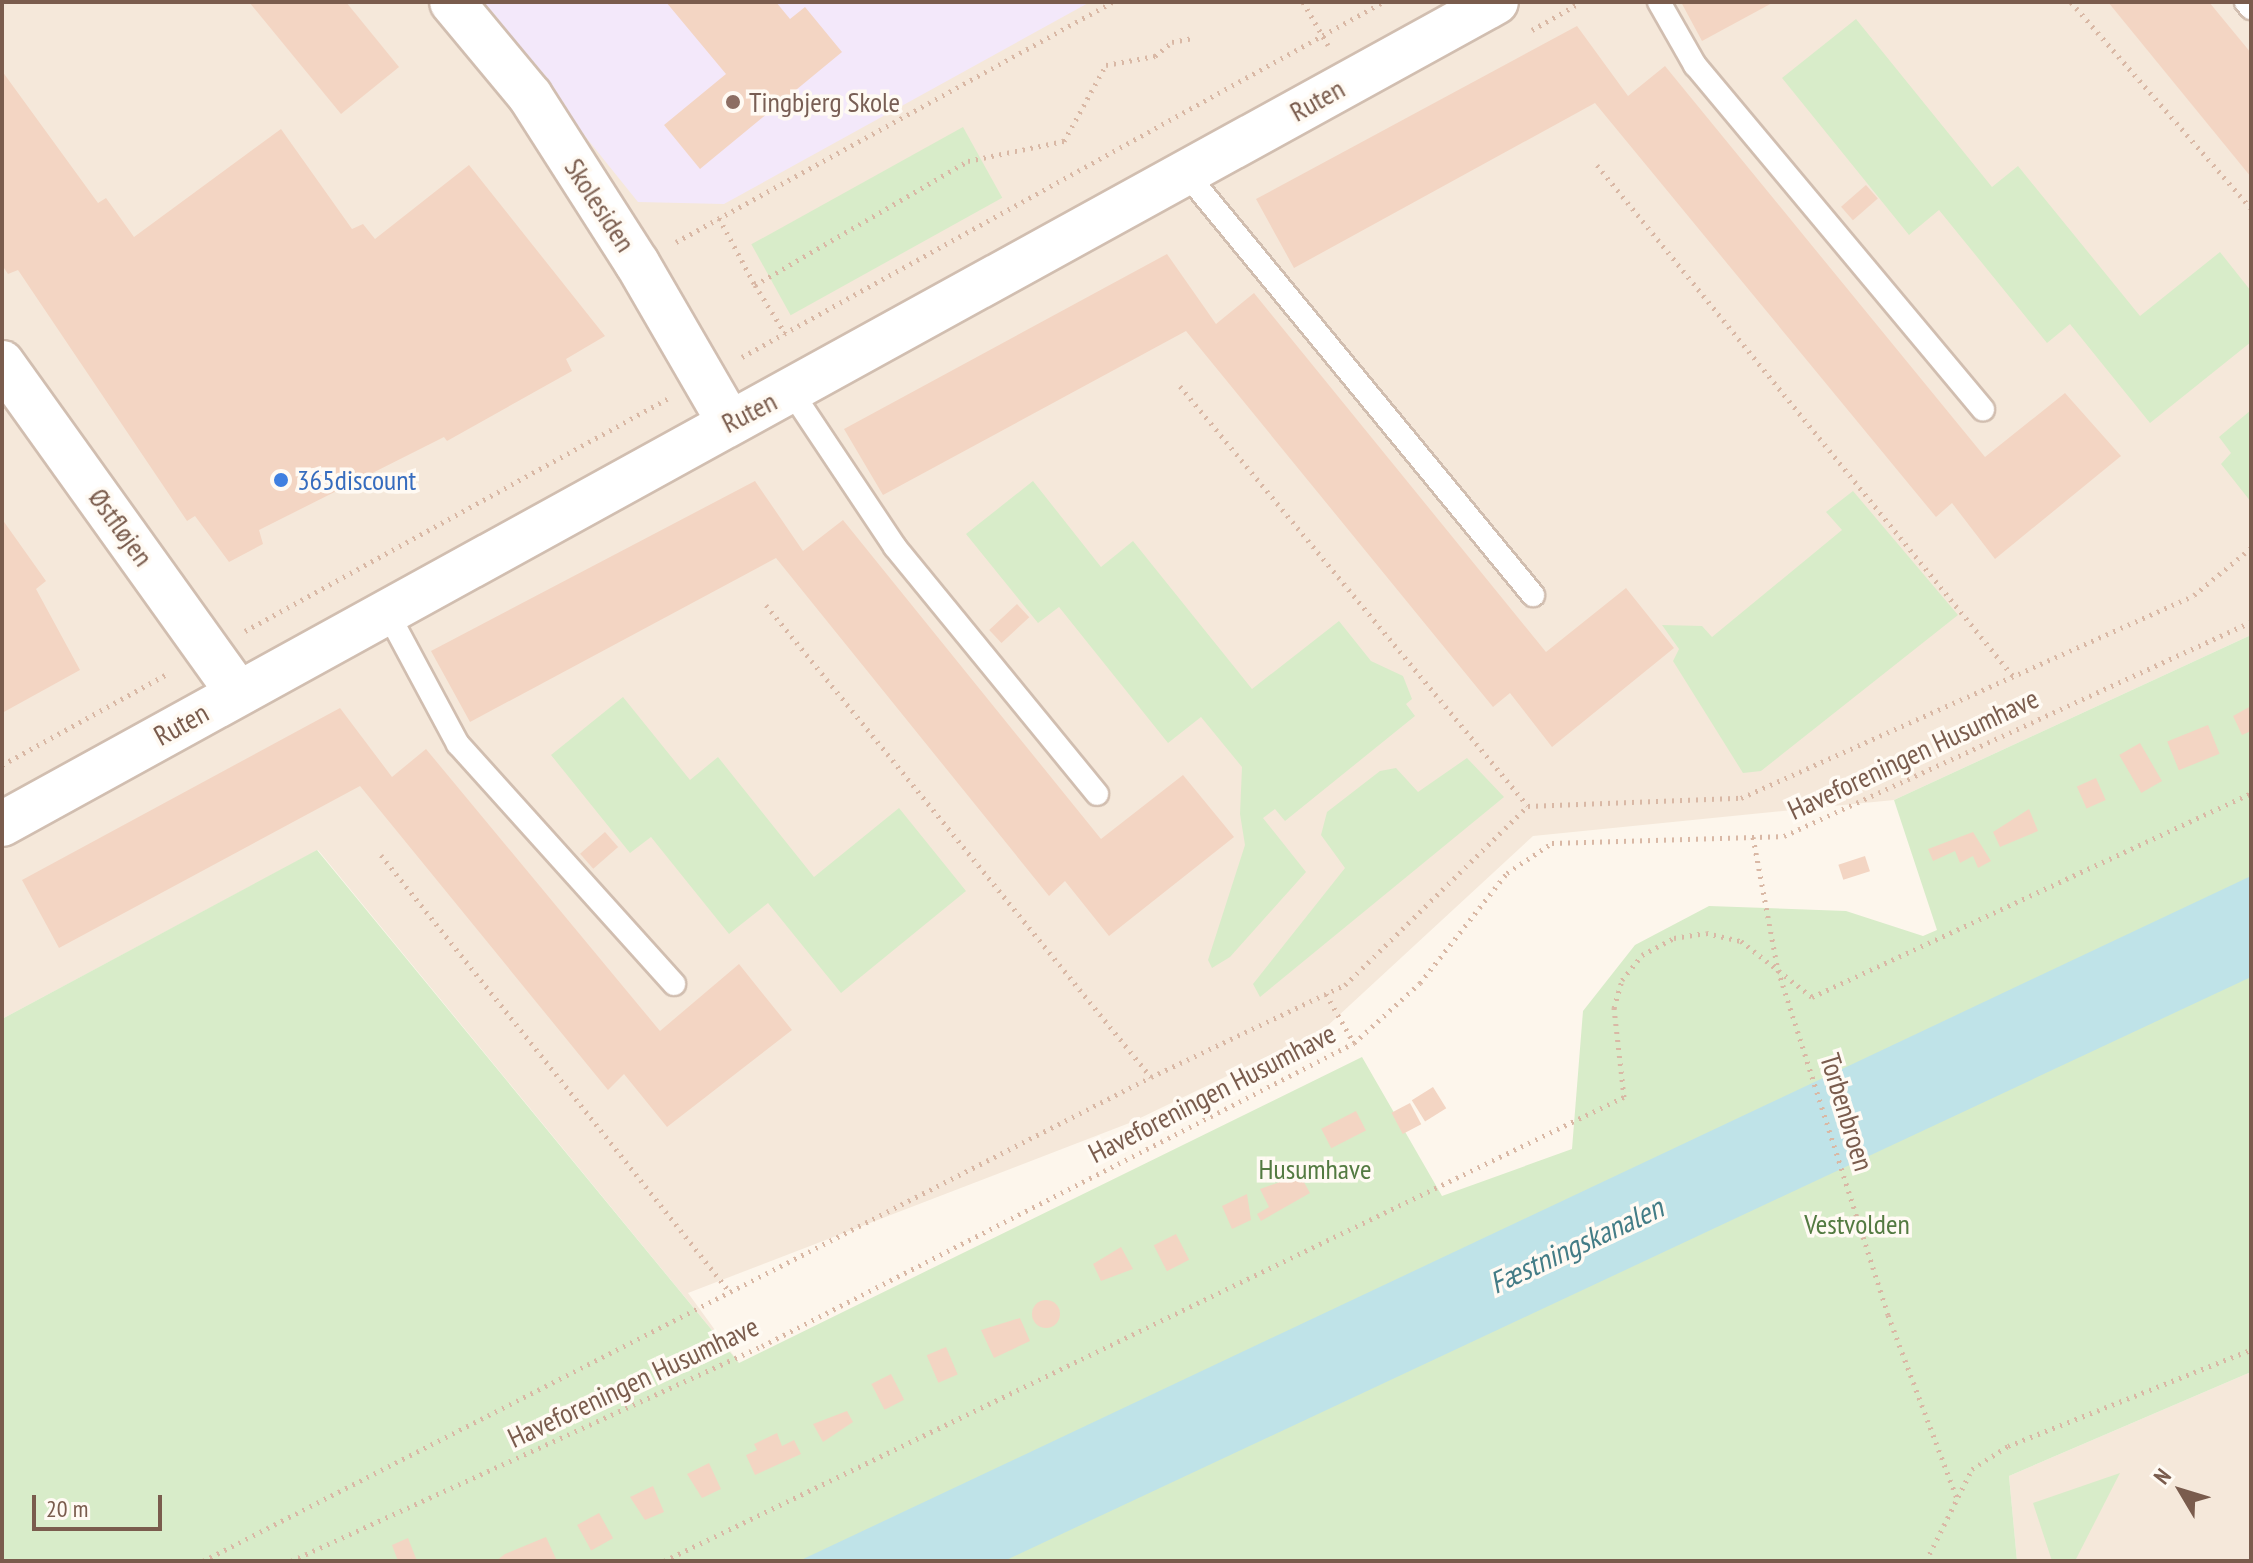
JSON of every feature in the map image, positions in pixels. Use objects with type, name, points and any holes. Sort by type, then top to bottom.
[{"type":"street","name":"Skolesiden","points":[[452,2],[530,96],[637,263],[729,422]]},
{"type":"street","name":"Ruten","points":[[2,824],[1496,2]]},
{"type":"street","name":"Østfløjen","points":[[2,363],[238,693]]},
{"type":"lane","points":[[1659,2],[1695,65],[1983,410]]},
{"type":"lane","points":[[2246,2],[2251,8]]},
{"type":"lane","points":[[1185,172],[1533,595]]},
{"type":"lane","points":[[791,391],[895,547],[1097,794]]},
{"type":"lane","points":[[386,610],[458,744],[674,984]]},
{"type":"path","points":[[637,263],[1113,2]]},
{"type":"path","points":[[1322,36],[1383,2]]},
{"type":"path","points":[[2071,2],[2251,208]]},
{"type":"path","points":[[755,285],[968,161],[1064,141],[1106,65],[1155,56],[1172,42],[1192,38]]},
{"type":"path","points":[[1597,165],[2013,676]]},
{"type":"path","points":[[719,218],[785,333]]},
{"type":"path","points":[[1180,386],[1528,806]]},
{"type":"path","points":[[203,1561],[1151,1077],[1345,985],[1528,806],[1741,798],[2194,595],[2251,548]]},
{"type":"path","points":[[766,605],[1151,1077]]},
{"type":"path","name":"Haveforeningen Husumhave","points":[[291,1561],[762,1346],[1354,1043],[1420,983],[1458,928],[1507,873],[1552,843],[1784,836],[2251,622]]},
{"type":"path","points":[[664,1561],[1624,1097],[1614,1008],[1622,980],[1642,955],[1674,938],[1706,933],[1741,941],[1812,997],[2251,793]]},
{"type":"path","name":"Torbenbroen","points":[[1753,837],[1778,970],[1795,1013],[1888,1315],[1957,1499]]},
{"type":"path","points":[[381,855],[729,1291]]},
{"type":"path","points":[[1326,994],[1354,1043]]},
{"type":"path","points":[[1926,1561],[1972,1469],[2008,1446],[2251,1350]]},
{"type":"shaded area","points":[[2,2],[2251,2],[2251,635],[1894,800],[1533,836],[1324,1029],[1132,1122],[688,1293],[739,1363],[318,850],[2,1019]]},
{"type":"shaded area","name":"Tingbjerg Skole","points":[[477,2],[1090,2],[724,204],[638,202]]},
{"type":"shaded area","points":[[2251,1372],[2251,1561],[2017,1561],[2009,1476]]},
{"type":"green space","points":[[1856,19],[1992,187],[2018,166],[2140,316],[2220,252],[2251,291],[2251,342],[2150,423],[2070,324],[2047,343],[1939,210],[1909,235],[1782,78]]},
{"type":"green space","points":[[963,127],[1002,198],[791,315],[751,244]]},
{"type":"green space","points":[[2251,410],[2251,502],[2221,464],[2231,453],[2219,437]]},
{"type":"green space","points":[[1033,481],[1101,567],[1133,541],[1252,689],[1339,621],[1371,661],[1403,676],[1412,699],[1406,704],[1415,716],[1285,821],[1275,809],[1263,818],[1306,872],[1230,957],[1212,968],[1208,960],[1245,845],[1240,814],[1242,767],[1201,717],[1168,743],[1059,607],[1038,623],[966,534]]},
{"type":"green space","points":[[1853,491],[1958,615],[1761,771],[1743,773],[1673,661],[1679,649],[1662,625],[1702,626],[1712,637],[1842,530],[1826,512]]},
{"type":"green space","points":[[2251,635],[2251,1372],[2009,1476],[2017,1561],[2,1561],[2,1019],[317,850],[739,1363],[1362,1057],[1442,1196],[1572,1149],[1583,1011],[1635,945],[1709,906],[1846,911],[1923,936],[1937,930],[1894,800]]},
{"type":"green space","points":[[623,697],[690,780],[718,757],[814,877],[899,808],[966,891],[841,993],[768,903],[729,934],[651,837],[630,853],[551,755]]},
{"type":"green space","points":[[1467,758],[1504,797],[1260,997],[1253,984],[1345,868],[1321,835],[1327,812],[1380,771],[1396,768],[1418,792]]},
{"type":"green space","points":[[2120,1473],[2075,1561],[2052,1561],[2033,1503]]},
{"type":"water","name":"Fæstningskanalen","points":[[2251,876],[2251,977],[1004,1561],[799,1561]]},
{"type":"building","points":[[249,2],[346,2],[399,67],[341,114]]},
{"type":"building","points":[[666,2],[776,2],[790,19],[805,7],[842,52],[700,169],[664,125],[726,74]]},
{"type":"building","points":[[1681,2],[1774,2],[1702,41]]},
{"type":"building","points":[[2108,2],[2209,2],[2251,53],[2251,177]]},
{"type":"building","points":[[1577,26],[1628,96],[1665,66],[1985,457],[2065,393],[2121,456],[1995,559],[1952,503],[1936,517],[1595,103],[1294,268],[1256,199]]},
{"type":"building","points":[[2,71],[98,203],[106,198],[134,237],[281,129],[352,229],[363,224],[375,239],[469,165],[605,336],[566,359],[572,371],[447,441],[444,437],[259,530],[263,544],[229,562],[195,516],[187,521],[18,270],[8,274],[2,265]]},
{"type":"building","points":[[1866,185],[1878,199],[1853,220],[1841,207]]},
{"type":"building","points":[[1167,254],[1216,324],[1254,293],[1546,652],[1626,588],[1674,648],[1552,747],[1510,693],[1493,707],[1186,331],[883,495],[844,429]]},
{"type":"building","points":[[755,481],[803,551],[843,520],[1101,839],[1183,775],[1234,837],[1109,936],[1065,881],[1049,896],[776,558],[470,722],[431,651]]},
{"type":"building","points":[[2,519],[46,581],[36,589],[80,670],[2,713]]},
{"type":"building","points":[[1017,604],[1029,617],[1001,643],[989,630]]},
{"type":"building","points":[[2251,706],[2251,731],[2242,735],[2233,716]]},
{"type":"building","points":[[340,708],[392,777],[426,749],[660,1031],[739,964],[792,1030],[667,1127],[624,1074],[608,1090],[360,786],[59,948],[22,880]]},
{"type":"building","points":[[2208,725],[2220,754],[2179,770],[2167,741]]},
{"type":"building","points":[[2140,743],[2162,781],[2141,793],[2119,755]]},
{"type":"building","points":[[2096,778],[2106,800],[2087,808],[2077,787]]},
{"type":"building","points":[[2029,809],[2038,831],[2000,847],[1993,832]]},
{"type":"building","points":[[605,832],[618,847],[593,869],[580,854]]},
{"type":"building","points":[[1973,832],[1991,861],[1978,868],[1973,856],[1960,863],[1955,851],[1933,861],[1928,849]]},
{"type":"building","points":[[1865,856],[1870,871],[1843,880],[1838,865]]},
{"type":"building","points":[[1433,1087],[1446,1108],[1425,1121],[1412,1100]]},
{"type":"building","points":[[1410,1103],[1421,1124],[1403,1134],[1391,1113]]},
{"type":"building","points":[[1356,1111],[1366,1131],[1331,1148],[1321,1129]]},
{"type":"building","points":[[1300,1175],[1310,1193],[1261,1221],[1257,1214],[1269,1207],[1260,1189]]},
{"type":"building","points":[[1247,1194],[1251,1220],[1232,1229],[1222,1206]]},
{"type":"building","points":[[1176,1234],[1189,1260],[1167,1271],[1154,1245]]},
{"type":"building","points":[[1121,1247],[1133,1269],[1101,1281],[1093,1264]]},
{"type":"building","points":[[1046,1300],[1056,1304],[1060,1314],[1056,1324],[1046,1328],[1036,1324],[1032,1314],[1036,1304]]},
{"type":"building","points":[[1020,1318],[1030,1341],[994,1358],[981,1330]]},
{"type":"building","points":[[946,1347],[958,1375],[938,1383],[927,1355]]},
{"type":"building","points":[[891,1374],[904,1400],[885,1410],[871,1384]]},
{"type":"building","points":[[847,1411],[853,1422],[823,1442],[813,1424]]},
{"type":"building","points":[[777,1433],[782,1446],[794,1440],[801,1454],[755,1475],[746,1455],[757,1450],[754,1444]]},
{"type":"building","points":[[709,1463],[721,1489],[702,1498],[687,1474]]},
{"type":"building","points":[[653,1486],[664,1512],[645,1520],[630,1497]]},
{"type":"building","points":[[599,1513],[613,1538],[591,1550],[577,1525]]},
{"type":"building","points":[[546,1537],[557,1561],[496,1561],[505,1554]]},
{"type":"building","points":[[408,1538],[417,1561],[398,1561],[392,1545]]},
{"type":"place","name":"Tingbjerg Skole","points":[[733,102]]},
{"type":"place","name":"365discount","points":[[281,480]]},
{"type":"park label","name":"Husumhave","points":[[1315,1169]]},
{"type":"park label","name":"Vestvolden","points":[[1857,1224]]}]
